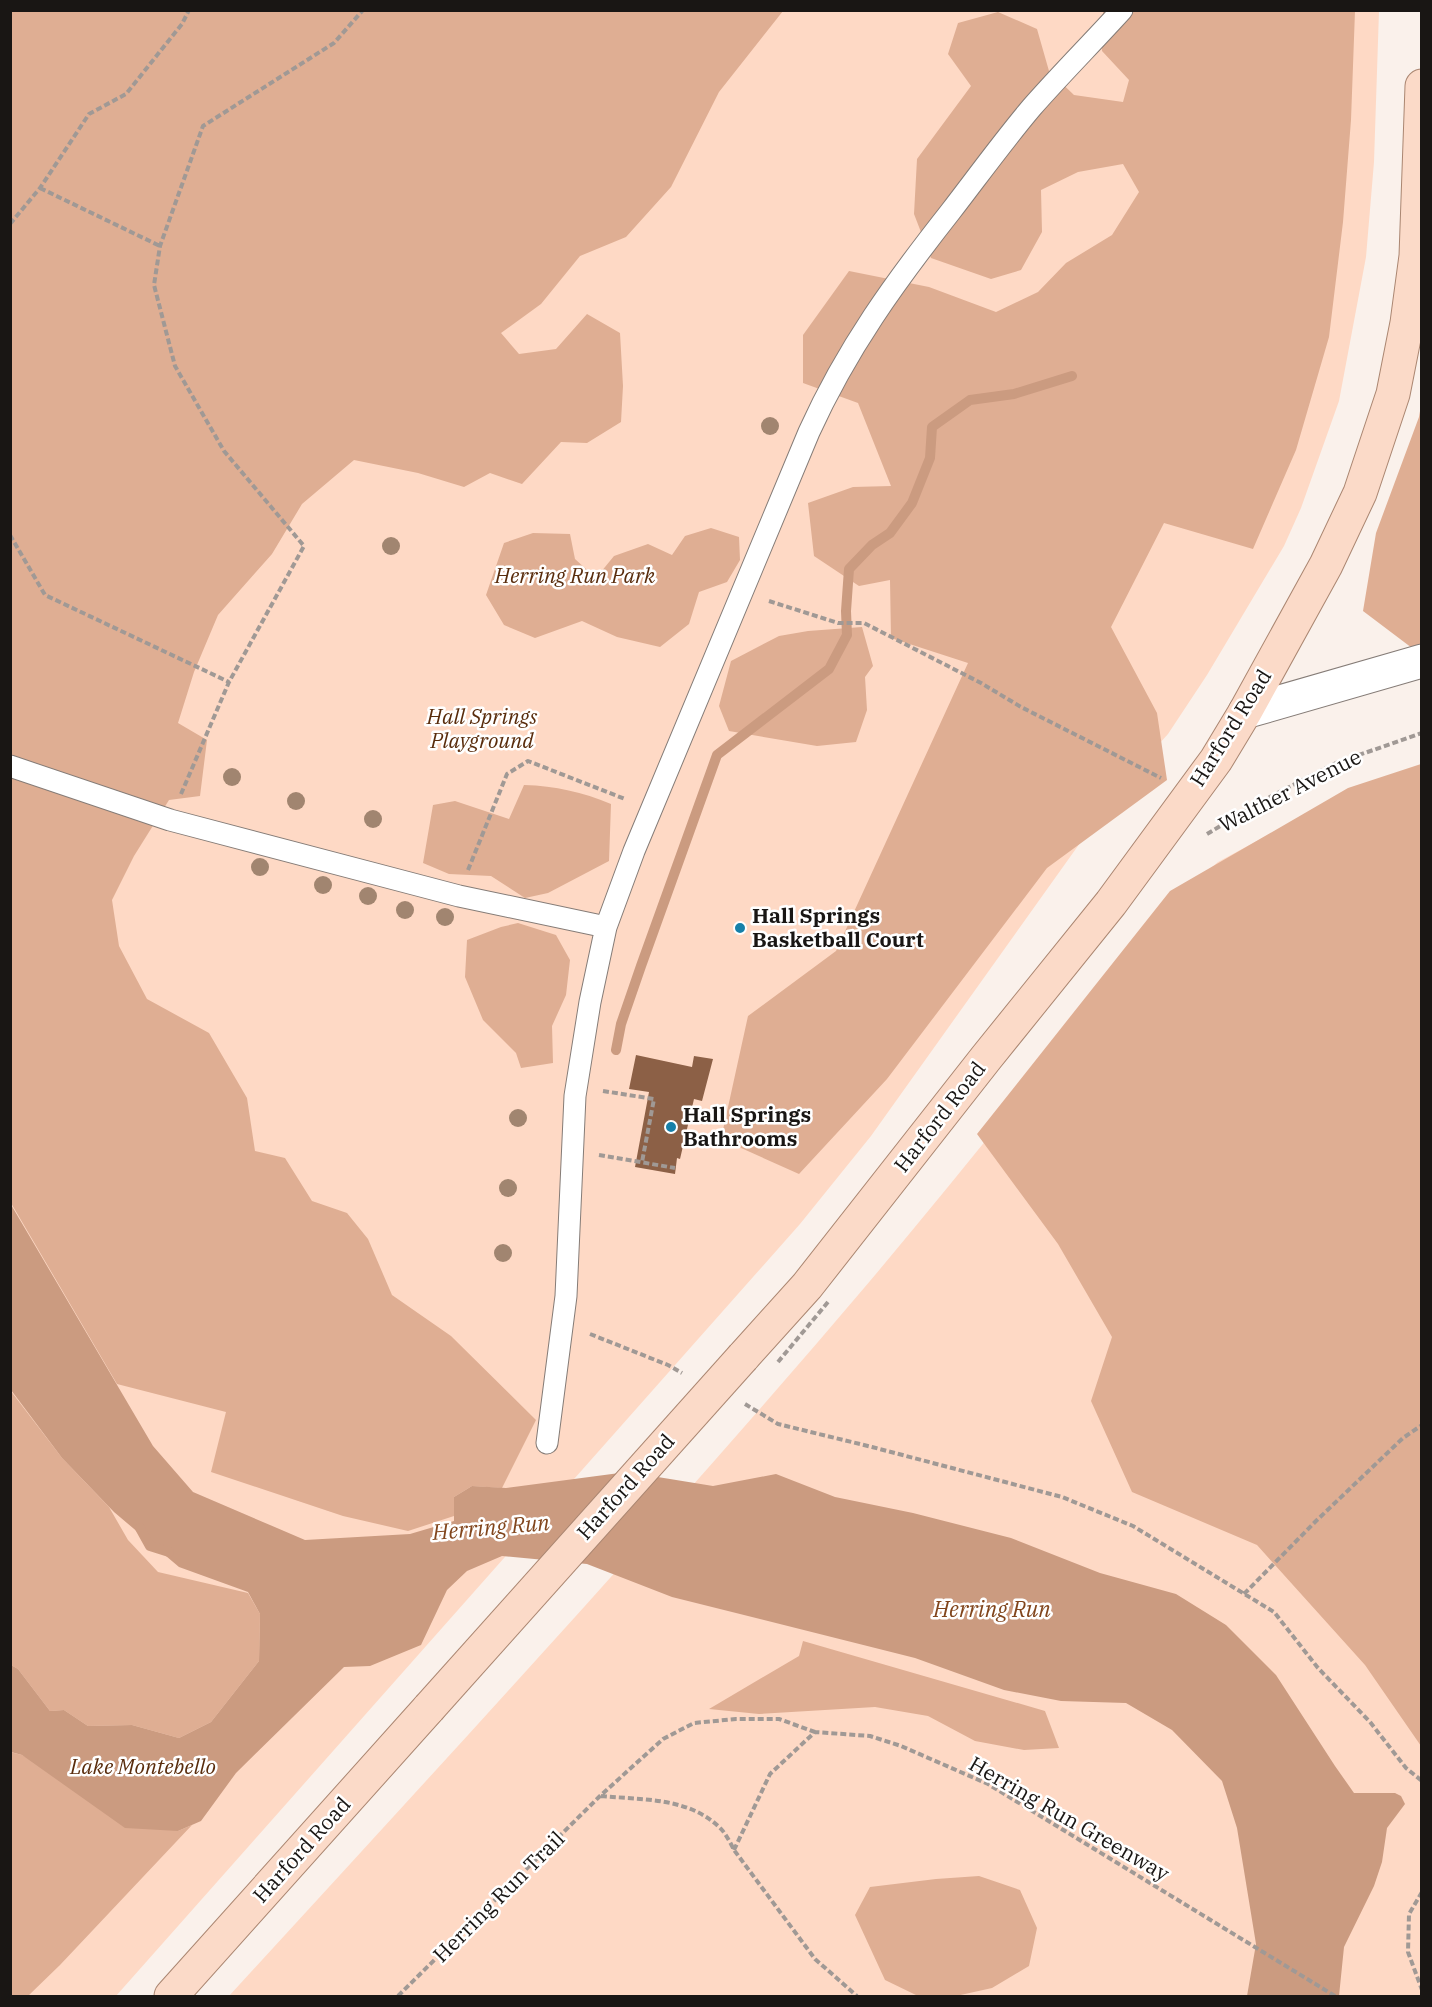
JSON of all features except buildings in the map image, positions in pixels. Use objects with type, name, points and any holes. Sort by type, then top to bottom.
[{"type":"main road","name":"Harford Road","points":[[171,1996],[807,1286],[1111,903],[1215,760],[1245,712],[1326,565],[1360,493],[1393,394],[1407,323],[1416,256],[1422,86]]},
{"type":"main road","points":[[1245,712],[1422,662]]},
{"type":"lane","points":[[547,1443],[566,1296],[576,1087],[590,1002],[606,927],[651,809],[741,591],[828,390],[873,314],[924,245],[1032,108],[1122,10]]},
{"type":"lane","points":[[10,766],[170,820],[459,896],[606,927]]},
{"type":"path","points":[[10,224],[40,188],[89,114],[126,93],[182,24],[189,10]]},
{"type":"path","points":[[170,820],[229,682],[304,546],[224,451],[176,366],[154,285],[160,246],[203,126],[334,43],[363,10]]},
{"type":"path","points":[[40,188],[160,246]]},
{"type":"path","points":[[10,535],[45,595],[229,682]]},
{"type":"path","points":[[741,591],[838,623],[864,623],[981,683],[1021,707],[1192,793]]},
{"type":"path","name":"Walther Avenue","points":[[1203,836],[1262,801],[1336,763],[1422,733]]},
{"type":"path","points":[[459,896],[507,774],[528,761],[651,809]]},
{"type":"path","points":[[576,1087],[654,1099],[642,1162]]},
{"type":"path","points":[[572,1149],[675,1168]]},
{"type":"path","points":[[566,1296],[591,1335],[668,1365]]},
{"type":"path","points":[[1244,1594],[1316,1521],[1404,1438],[1422,1425]]},
{"type":"path","points":[[825,1436],[1062,1497],[1133,1526],[1274,1612],[1318,1668],[1370,1722],[1406,1768],[1422,1781]]},
{"type":"path","name":"Herring Run Trail","points":[[398,1996],[600,1796],[663,1739],[694,1723],[736,1719],[779,1719],[815,1732]]},
{"type":"path","points":[[734,1850],[770,1774],[815,1732]]},
{"type":"path","name":"Herring Run Greenway","points":[[815,1732],[870,1736],[900,1746],[988,1784],[1335,1996]]},
{"type":"path","points":[[600,1796],[677,1803],[701,1813],[723,1831],[734,1850],[815,1959],[857,1996]]},
{"type":"path","points":[[1422,1892],[1409,1914],[1408,1952],[1422,1990]]},
{"type":"green space","points":[[1132,10],[1355,11],[1351,120],[1343,222],[1329,337],[1296,450],[1253,549],[1164,523],[1111,627],[1157,713],[1167,780],[1047,868],[887,1079],[799,1174],[721,1139],[748,1016],[836,951],[968,663],[891,638],[890,580],[859,586],[814,556],[808,503],[853,487],[891,486],[858,403],[803,383],[803,335],[849,271],[929,287],[996,312],[1038,292],[1066,263],[1112,235],[1139,192],[1123,164],[1078,172],[1041,190],[1042,232],[1021,270],[991,279],[931,258],[914,214],[917,159],[971,86],[948,54],[958,23],[998,12],[1037,29],[1049,71],[1074,95],[1123,102],[1129,80],[1102,51],[1103,12]]},
{"type":"green space","points":[[10,11],[783,11],[719,92],[671,187],[626,237],[580,256],[541,304],[501,333],[519,354],[556,349],[587,314],[620,333],[623,386],[621,422],[587,443],[561,442],[522,484],[490,473],[464,487],[418,473],[354,460],[302,504],[272,554],[218,615],[194,672],[178,723],[207,740],[200,796],[169,800],[134,856],[112,900],[119,946],[147,999],[209,1033],[247,1098],[255,1151],[285,1158],[312,1201],[347,1213],[368,1239],[392,1295],[451,1336],[536,1420],[502,1488],[472,1486],[454,1497],[454,1516],[408,1531],[343,1516],[211,1472],[226,1412],[117,1384],[11,1203]]},
{"type":"green space","name":"Herring Run Park","points":[[11,11],[1379,11],[1374,162],[1366,257],[1339,401],[1301,508],[1284,546],[1207,675],[1168,734],[1120,787],[871,1136],[800,1224],[116,1996],[11,1996]]},
{"type":"green space","points":[[1421,405],[1421,645],[1412,648],[1363,611],[1376,533],[1419,417]]},
{"type":"green space","points":[[711,528],[739,537],[740,560],[727,582],[699,592],[689,624],[660,647],[617,637],[582,621],[535,638],[504,625],[486,595],[504,543],[533,533],[570,534],[575,559],[596,578],[614,556],[648,544],[672,555],[685,536]]},
{"type":"green space","points":[[862,627],[873,666],[865,677],[867,710],[856,742],[817,746],[729,731],[719,706],[731,661],[779,636],[808,631]]},
{"type":"green space","points":[[1422,764],[1421,1746],[1365,1665],[1257,1545],[1132,1492],[1091,1401],[1112,1337],[1058,1244],[977,1134],[1170,891],[1348,788]]},
{"type":"green space","points":[[1421,777],[1421,1996],[229,1996],[553,1642],[792,1372],[949,1185],[1182,893],[1218,862],[1290,823]]},
{"type":"green space","points":[[524,785],[569,790],[611,804],[609,861],[548,893],[525,898],[491,876],[449,874],[423,863],[433,805],[455,801],[509,819]]},
{"type":"green space","points":[[518,923],[556,935],[570,960],[566,995],[552,1026],[553,1063],[521,1068],[516,1053],[483,1020],[465,977],[467,940]]},
{"type":"green space","points":[[10,1390],[62,1458],[109,1507],[128,1540],[158,1572],[248,1593],[260,1614],[259,1661],[211,1722],[179,1738],[132,1725],[88,1726],[64,1710],[50,1711],[18,1669],[11,1665]]},
{"type":"green space","points":[[803,1641],[1045,1711],[1059,1748],[1024,1750],[975,1741],[928,1716],[875,1707],[759,1714],[709,1709],[799,1656]]},
{"type":"green space","points":[[10,1752],[22,1755],[178,1831],[192,1825],[28,1996],[11,1996]]},
{"type":"green space","points":[[979,1876],[1020,1890],[1037,1928],[1029,1966],[992,1988],[956,1996],[918,1996],[885,1980],[855,1915],[870,1887]]},
{"type":"water","name":"Herring Run","points":[[10,1203],[153,1446],[193,1492],[305,1540],[410,1534],[454,1521],[454,1497],[472,1486],[506,1488],[627,1472],[713,1486],[776,1474],[835,1497],[913,1513],[1011,1538],[1100,1573],[1176,1594],[1226,1625],[1276,1675],[1354,1793],[1395,1793],[1401,1796],[1405,1804],[1387,1828],[1382,1862],[1374,1886],[1344,1947],[1339,1996],[1247,1996],[1256,1944],[1237,1828],[1222,1781],[1172,1730],[1126,1703],[1061,1701],[1004,1690],[915,1658],[672,1597],[587,1564],[502,1556],[467,1571],[447,1590],[421,1645],[370,1666],[344,1667],[236,1773],[201,1821],[178,1831],[125,1828],[22,1755],[11,1752],[11,1665],[18,1669],[50,1711],[64,1710],[88,1726],[132,1725],[179,1738],[211,1722],[259,1661],[260,1614],[248,1592],[179,1567],[114,1512],[62,1458],[11,1390]]},
{"type":"waterway","points":[[616,1050],[621,1024],[717,755],[829,669],[847,635],[849,569],[872,545],[890,533],[912,503],[930,458],[932,427],[970,400],[1014,394],[1072,376]]},
{"type":"waterway","name":"Herring Run","points":[[140,1528],[150,1546],[169,1552]]},
{"type":"place","name":"Hall Springs Basketball Court","points":[[740,928]]},
{"type":"place","name":"Hall Springs Bathrooms","points":[[671,1127]]},
{"type":"park label","name":"Hall Springs Playground","points":[[482,729]]},
{"type":"park label","name":"Lake Montebello","points":[[143,1767]]}]
